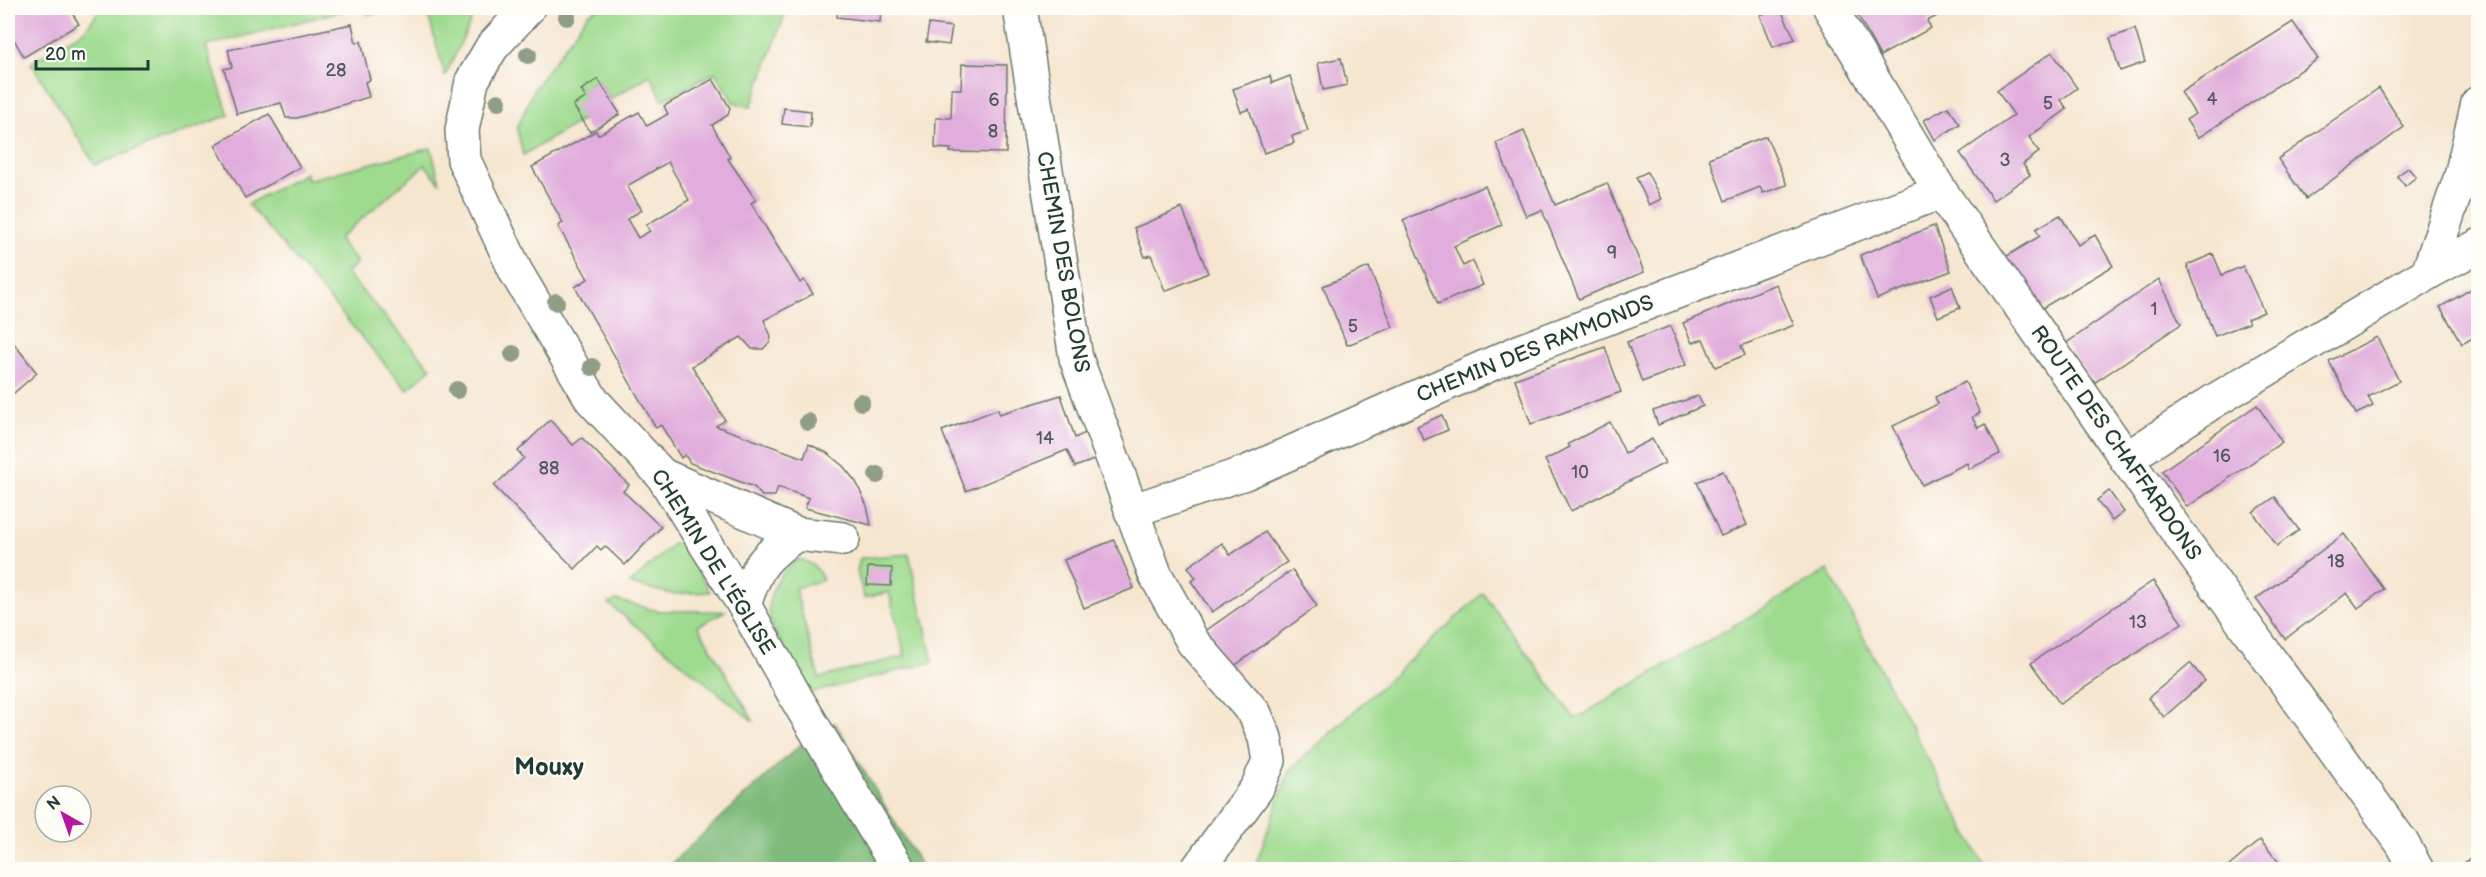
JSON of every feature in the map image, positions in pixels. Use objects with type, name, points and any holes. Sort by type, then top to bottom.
[{"type":"street","name":"CHEMIN DE L'ÉGLISE","points":[[528,8],[492,47],[472,81],[462,130],[464,160],[516,272],[592,400],[662,475],[744,605],[798,701],[900,870]]},
{"type":"street","name":"CHEMIN DES BOLONS","points":[[1020,8],[1076,358],[1155,574],[1193,642],[1255,714],[1265,738],[1269,761],[1257,788],[1197,870]]},
{"type":"street","name":"ROUTE DES CHAFFARDONS","points":[[1830,8],[1941,192],[2126,459],[2402,843],[2417,870]]},
{"type":"street","points":[[2428,273],[2461,176],[2478,103]]},
{"type":"street","name":"CHEMIN DES RAYMONDS","points":[[1131,511],[1245,473],[1523,350],[1941,192]]},
{"type":"street","points":[[2126,459],[2214,401],[2428,273],[2478,246]]},
{"type":"street","points":[[662,475],[797,534],[843,539]]},
{"type":"street","points":[[744,605],[753,579],[770,553],[797,534]]},
{"type":"green space","points":[[101,8],[346,8],[346,10],[206,46],[229,115],[95,165],[31,63],[85,30]]},
{"type":"green space","points":[[362,8],[400,8],[369,15]]},
{"type":"green space","points":[[415,8],[472,8],[470,23],[445,76],[428,14]]},
{"type":"green space","points":[[599,8],[781,8],[785,14],[751,107],[733,102],[715,72],[663,100],[650,75],[611,99],[598,79],[581,90],[586,98],[582,120],[523,155],[517,128],[534,89],[588,14]]},
{"type":"green space","points":[[431,148],[440,183],[425,165],[338,239],[357,262],[346,273],[431,368],[407,390],[248,204],[306,173],[307,180]]},
{"type":"green space","points":[[682,543],[710,592],[672,594],[630,584],[673,544]]},
{"type":"green space","points":[[909,554],[933,662],[811,693],[781,645],[770,619],[770,601],[779,577],[798,559],[814,566],[823,580],[795,588],[819,678],[905,656],[889,592],[864,598],[857,571],[860,558]]},
{"type":"green space","points":[[1828,570],[1986,869],[1254,869],[1289,771],[1483,593],[1575,719]]},
{"type":"green space","points":[[616,600],[658,611],[725,611],[698,626],[754,722],[609,604]]},
{"type":"green space","points":[[835,723],[923,869],[664,870],[801,744]]},
{"type":"building","points":[[17,8],[69,8],[79,24],[24,57],[8,29],[8,13]]},
{"type":"building","points":[[838,8],[881,8],[880,22],[837,17]]},
{"type":"building","points":[[1780,8],[1795,39],[1773,47],[1760,15]]},
{"type":"building","points":[[1854,8],[1953,8],[1927,21],[1931,28],[1880,56]]},
{"type":"building","points":[[2293,22],[2318,59],[2198,138],[2186,120],[2195,114],[2181,92]]},
{"type":"building","points":[[352,24],[356,43],[361,41],[370,80],[365,82],[369,97],[297,118],[286,118],[281,103],[237,114],[224,69],[232,67],[228,50]]},
{"type":"building","points":[[929,24],[952,27],[949,45],[926,42]]},
{"type":"building","points":[[2135,29],[2145,62],[2120,71],[2110,38]]},
{"type":"building","points":[[2052,52],[2077,88],[2061,100],[2067,109],[2029,137],[2039,152],[2023,164],[2030,175],[1993,200],[1960,153],[2014,115],[1997,91]]},
{"type":"building","points":[[1341,58],[1347,85],[1323,90],[1318,63]]},
{"type":"building","points":[[962,64],[1007,65],[1006,153],[950,152],[951,149],[935,148],[936,118],[951,118],[952,89],[961,89]]},
{"type":"building","points":[[1270,76],[1272,83],[1290,76],[1308,131],[1292,136],[1294,143],[1264,153],[1249,109],[1241,112],[1233,89]]},
{"type":"building","points":[[598,79],[620,114],[590,132],[573,105],[586,98],[581,90]]},
{"type":"building","points":[[713,79],[730,108],[728,115],[712,125],[730,157],[728,159],[756,200],[751,203],[800,283],[804,280],[813,294],[764,320],[771,336],[770,342],[763,349],[752,349],[741,337],[692,366],[725,420],[716,426],[804,458],[809,444],[827,453],[843,466],[856,482],[867,506],[871,525],[805,508],[809,498],[778,487],[775,496],[762,496],[754,487],[690,463],[685,455],[681,458],[661,425],[656,428],[575,287],[588,279],[558,226],[563,223],[532,167],[596,131],[598,135],[639,112],[647,126],[668,114],[664,106]],"holes":[[[668,162],[689,200],[646,225],[650,231],[638,238],[627,219],[642,210],[627,186]]]},
{"type":"building","points":[[2379,88],[2404,127],[2306,199],[2278,159]]},
{"type":"building","points":[[1948,107],[1960,124],[1935,140],[1924,120]]},
{"type":"building","points":[[784,108],[811,111],[810,127],[782,124]]},
{"type":"building","points":[[269,114],[300,167],[245,198],[215,145]]},
{"type":"building","points":[[1524,131],[1555,205],[1607,183],[1644,272],[1579,299],[1542,210],[1526,216],[1496,143]]},
{"type":"building","points":[[1766,136],[1787,185],[1763,193],[1760,187],[1725,201],[1709,158]]},
{"type":"building","points":[[2408,168],[2416,177],[2405,186],[2397,176]]},
{"type":"building","points":[[1647,172],[1661,199],[1649,205],[1636,177]]},
{"type":"building","points":[[1485,186],[1502,225],[1454,246],[1463,266],[1473,261],[1483,285],[1438,304],[1403,220]]},
{"type":"building","points":[[1182,208],[1208,273],[1165,291],[1151,255],[1145,257],[1134,228]]},
{"type":"building","points":[[2060,215],[2078,245],[2095,235],[2113,266],[2034,313],[2002,259],[2040,236],[2036,229]]},
{"type":"building","points":[[1934,226],[1951,271],[1877,299],[1860,255]]},
{"type":"building","points":[[2213,254],[2222,275],[2243,266],[2264,312],[2247,319],[2249,323],[2215,336],[2187,265]]},
{"type":"building","points":[[1369,267],[1393,327],[1347,345],[1323,286]]},
{"type":"building","points":[[2159,279],[2181,324],[2094,383],[2065,344]]},
{"type":"building","points":[[1776,284],[1794,325],[1741,346],[1745,355],[1715,367],[1703,339],[1692,343],[1683,323]]},
{"type":"building","points":[[2478,285],[2478,335],[2462,344],[2440,307]]},
{"type":"building","points":[[1952,286],[1960,308],[1938,317],[1930,296]]},
{"type":"building","points":[[1671,326],[1686,365],[1642,382],[1627,342]]},
{"type":"building","points":[[8,336],[37,373],[8,398]]},
{"type":"building","points":[[2377,337],[2399,381],[2368,397],[2373,406],[2356,414],[2329,361]]},
{"type":"building","points":[[1605,347],[1621,392],[1531,424],[1515,379]]},
{"type":"building","points":[[1965,382],[1980,413],[1972,417],[1978,428],[1985,424],[2000,454],[1969,469],[1967,463],[1922,485],[1893,426],[1938,404],[1935,397]]},
{"type":"building","points":[[1061,395],[1075,438],[1085,433],[1096,459],[1075,467],[1067,450],[966,491],[942,431],[998,409],[999,414]]},
{"type":"building","points":[[1698,396],[1703,406],[1658,425],[1653,411]]},
{"type":"building","points":[[2257,405],[2282,442],[2187,507],[2162,471]]},
{"type":"building","points":[[1442,415],[1448,430],[1424,440],[1417,426]]},
{"type":"building","points":[[550,420],[573,445],[582,438],[629,485],[623,491],[661,527],[625,565],[605,546],[601,550],[597,546],[575,569],[494,486],[524,458],[518,451]]},
{"type":"building","points":[[1610,422],[1625,453],[1652,439],[1665,463],[1571,511],[1545,460],[1570,447],[1568,444]]},
{"type":"building","points":[[1723,471],[1747,525],[1721,536],[1697,482]]},
{"type":"building","points":[[2109,491],[2124,512],[2112,521],[2097,500]]},
{"type":"building","points":[[2275,497],[2299,530],[2277,546],[2253,512]]},
{"type":"building","points":[[1265,532],[1287,562],[1212,612],[1191,581],[1196,578],[1188,567],[1222,543],[1230,555]]},
{"type":"building","points":[[2344,534],[2384,589],[2358,608],[2347,593],[2285,639],[2256,599]]},
{"type":"building","points":[[1114,540],[1134,588],[1084,608],[1064,560]]},
{"type":"building","points":[[868,567],[892,568],[891,586],[867,585]]},
{"type":"building","points":[[1292,570],[1317,606],[1226,672],[1197,637]]},
{"type":"building","points":[[2153,581],[2182,623],[2060,704],[2031,663]]},
{"type":"building","points":[[2190,663],[2205,681],[2164,717],[2148,698]]},
{"type":"building","points":[[2260,840],[2282,866],[2288,861],[2296,870],[2232,870],[2229,866]]},
{"type":"building","points":[[2478,853],[2478,870],[2453,870]]},
{"type":"district","name":"Mouxy","points":[[549,767]]}]
